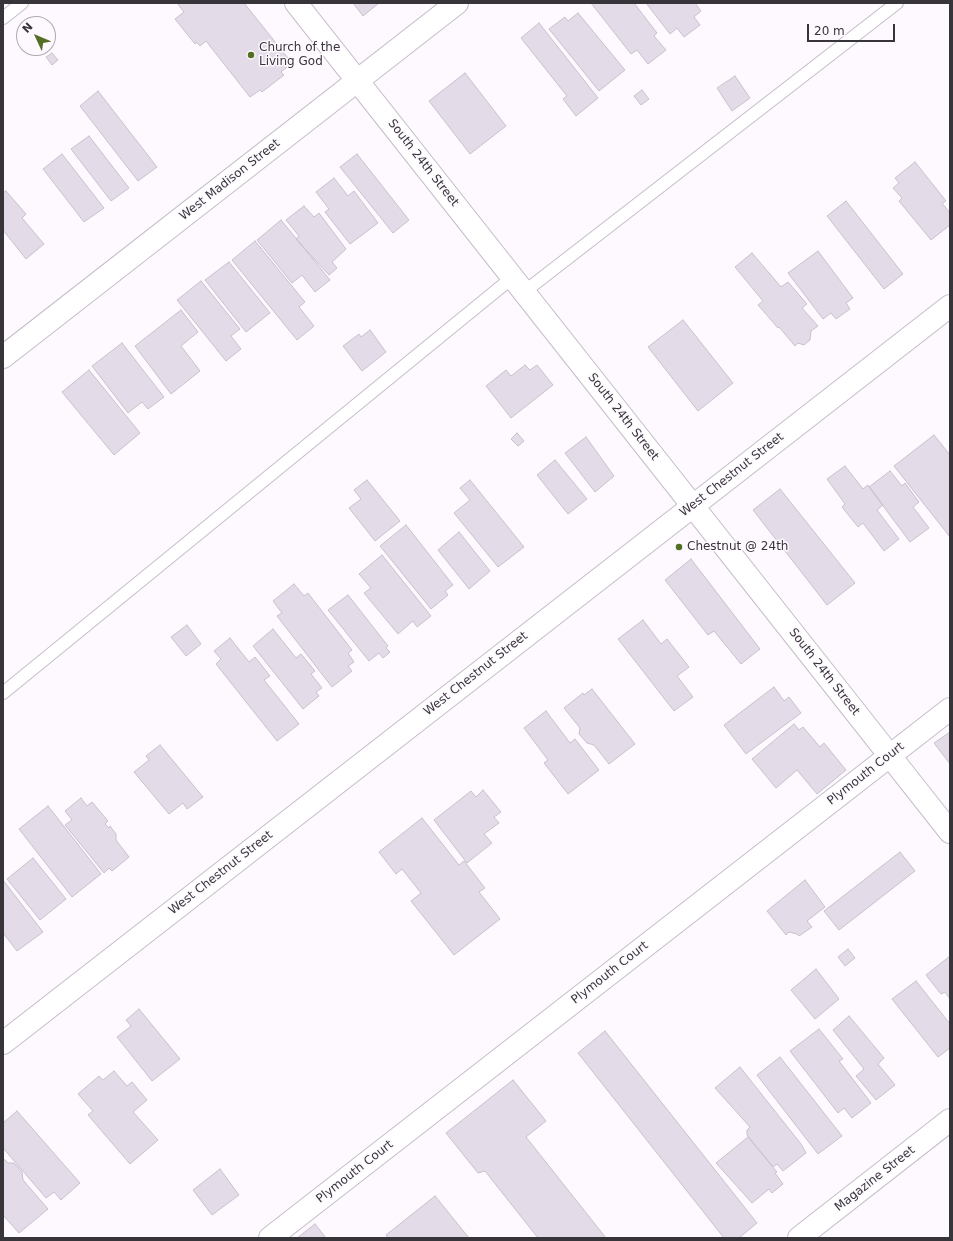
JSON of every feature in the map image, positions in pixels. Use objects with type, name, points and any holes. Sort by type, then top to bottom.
[{"type":"street","name":"South 24th Street","points":[[296,3],[950,832]]},
{"type":"street","name":"West Madison Street","points":[[3,357],[457,3]]},
{"type":"street","name":"West Chestnut Street","points":[[3,1043],[950,306]]},
{"type":"street","name":"Plymouth Court","points":[[270,1238],[950,709]]},
{"type":"street","name":"Magazine Street","points":[[799,1238],[950,1120]]},
{"type":"lane","points":[[3,18],[22,3]]},
{"type":"lane","points":[[3,693],[519,285],[896,3]]},
{"type":"building","name":"Church of the Living God","points":[[177,3],[244,3],[292,63],[281,72],[284,75],[262,92],[260,90],[250,97],[206,41],[200,46],[196,42],[195,44],[175,19],[184,12]]},
{"type":"building","points":[[353,3],[379,3],[363,16]]},
{"type":"building","points":[[591,3],[634,3],[657,33],[654,36],[666,50],[648,64],[637,50],[631,54]]},
{"type":"building","points":[[646,3],[695,3],[701,11],[694,17],[700,25],[684,37],[677,28],[670,34]]},
{"type":"building","points":[[578,13],[625,70],[599,91],[549,29],[565,17],[568,21]]},
{"type":"building","points":[[539,23],[598,98],[576,116],[563,99],[567,96],[521,38]]},
{"type":"building","points":[[55,56],[58,60],[52,65],[46,57]]},
{"type":"building","points":[[465,73],[506,126],[470,154],[429,101]]},
{"type":"building","points":[[735,76],[750,98],[732,111],[717,88]]},
{"type":"building","points":[[642,90],[649,99],[641,105],[634,96]]},
{"type":"building","points":[[98,91],[157,167],[138,181],[80,106]]},
{"type":"building","points":[[89,136],[129,188],[111,201],[71,149]]},
{"type":"building","points":[[62,154],[104,208],[84,222],[43,169]]},
{"type":"building","points":[[357,154],[409,220],[393,233],[340,167]]},
{"type":"building","points":[[915,162],[946,201],[942,203],[950,213],[950,225],[931,240],[899,201],[902,198],[893,188],[899,183],[895,178]]},
{"type":"building","points":[[334,178],[348,196],[354,191],[378,223],[350,244],[325,212],[329,209],[316,192]]},
{"type":"building","points":[[6,191],[26,214],[22,218],[44,244],[26,259],[3,230],[3,193]]},
{"type":"building","points":[[846,201],[903,274],[884,289],[827,216]]},
{"type":"building","points":[[304,206],[314,217],[319,213],[346,249],[332,262],[337,268],[329,275],[296,239],[299,236],[286,220]]},
{"type":"building","points":[[281,220],[330,280],[315,292],[302,275],[292,283],[257,240]]},
{"type":"building","points":[[255,241],[305,302],[299,307],[314,326],[297,340],[232,260]]},
{"type":"building","points":[[818,251],[853,298],[846,303],[850,309],[836,319],[831,313],[823,319],[788,273]]},
{"type":"building","points":[[752,253],[781,287],[788,282],[807,304],[802,308],[818,326],[811,331],[810,340],[804,345],[798,343],[795,346],[779,327],[778,328],[758,305],[763,301],[735,267]]},
{"type":"building","points":[[229,262],[270,313],[246,332],[205,280]]},
{"type":"building","points":[[201,281],[240,329],[231,336],[241,349],[226,361],[177,300]]},
{"type":"building","points":[[181,310],[198,332],[181,346],[200,371],[171,394],[135,346]]},
{"type":"building","points":[[683,320],[733,383],[698,411],[648,347]]},
{"type":"building","points":[[370,330],[386,352],[362,371],[343,346],[359,334],[361,337]]},
{"type":"building","points":[[122,343],[164,397],[148,409],[142,402],[128,413],[92,366]]},
{"type":"building","points":[[525,365],[530,370],[537,365],[553,385],[511,418],[486,386],[506,370],[511,376]]},
{"type":"building","points":[[89,370],[140,433],[114,455],[62,392]]},
{"type":"building","points":[[517,433],[524,441],[518,446],[511,439]]},
{"type":"building","points":[[934,435],[950,455],[950,537],[894,466]]},
{"type":"building","points":[[586,437],[614,476],[595,492],[565,453]]},
{"type":"building","points":[[555,460],[587,499],[568,514],[537,475]]},
{"type":"building","points":[[845,466],[863,489],[868,485],[883,505],[877,510],[899,539],[884,551],[863,523],[858,527],[842,507],[845,504],[827,479]]},
{"type":"building","points":[[890,471],[902,486],[905,483],[919,502],[913,507],[929,528],[910,542],[869,487]]},
{"type":"building","points":[[367,480],[400,521],[375,541],[349,508],[361,499],[354,490]]},
{"type":"building","points":[[470,480],[524,547],[498,567],[454,513],[470,500],[460,488]]},
{"type":"building","points":[[780,489],[855,583],[827,605],[753,510]]},
{"type":"building","points":[[406,525],[453,585],[445,591],[448,595],[431,609],[380,546]]},
{"type":"building","points":[[459,532],[490,571],[469,589],[438,550]]},
{"type":"building","points":[[382,555],[431,616],[417,627],[413,621],[398,634],[364,593],[371,588],[359,574]]},
{"type":"building","points":[[691,559],[760,649],[741,664],[714,631],[708,635],[665,580]]},
{"type":"building","points":[[294,584],[304,596],[308,593],[352,650],[348,653],[354,662],[348,666],[352,671],[332,687],[277,616],[282,613],[273,601]]},
{"type":"building","points":[[348,595],[388,646],[386,648],[390,652],[383,658],[379,653],[369,661],[328,610]]},
{"type":"building","points":[[643,620],[661,644],[667,639],[689,667],[677,676],[693,697],[674,711],[618,639]]},
{"type":"building","points":[[187,625],[201,644],[186,656],[171,637]]},
{"type":"building","points":[[273,629],[296,658],[301,654],[315,671],[311,674],[322,688],[316,692],[319,696],[303,709],[253,646]]},
{"type":"building","points":[[230,638],[249,662],[255,657],[270,676],[264,680],[299,724],[277,741],[216,664],[221,659],[214,651]]},
{"type":"building","points":[[774,687],[784,701],[789,697],[801,713],[746,754],[724,725]]},
{"type":"building","points":[[592,689],[635,744],[609,764],[594,745],[587,743],[579,734],[580,728],[564,708],[583,693],[584,695]]},
{"type":"building","points":[[546,711],[570,743],[575,739],[599,770],[568,794],[544,763],[548,760],[524,728]]},
{"type":"building","points":[[794,724],[799,730],[803,727],[820,747],[824,743],[846,770],[817,794],[797,770],[776,788],[752,759]]},
{"type":"building","points":[[950,732],[950,764],[934,743]]},
{"type":"building","points":[[160,745],[203,797],[187,809],[183,803],[169,814],[134,772],[149,760],[146,756]]},
{"type":"building","points":[[483,790],[501,812],[494,817],[499,823],[484,834],[492,843],[467,863],[434,820],[471,791],[476,797]]},
{"type":"building","points":[[81,798],[87,806],[92,802],[108,821],[105,824],[109,828],[110,826],[116,834],[116,840],[129,857],[112,871],[109,868],[104,873],[65,825],[72,820],[65,811]]},
{"type":"building","points":[[48,806],[101,874],[72,897],[19,829]]},
{"type":"building","points":[[422,818],[459,865],[464,861],[485,888],[479,892],[500,919],[454,955],[411,901],[421,893],[402,869],[396,874],[379,852]]},
{"type":"building","points":[[900,852],[915,871],[839,930],[824,911]]},
{"type":"building","points":[[33,858],[66,899],[40,920],[7,879]]},
{"type":"building","points":[[3,880],[43,932],[17,951],[3,933]]},
{"type":"building","points":[[805,880],[825,907],[807,921],[812,927],[799,936],[789,932],[786,935],[767,911]]},
{"type":"building","points":[[848,949],[855,958],[845,966],[838,957]]},
{"type":"building","points":[[950,956],[950,999],[945,992],[941,994],[926,975]]},
{"type":"building","points":[[816,969],[839,999],[815,1019],[791,990]]},
{"type":"building","points":[[916,981],[950,1024],[950,1048],[938,1057],[892,999]]},
{"type":"building","points":[[139,1009],[180,1059],[152,1081],[117,1037],[131,1026],[126,1020]]},
{"type":"building","points":[[849,1016],[884,1058],[878,1064],[895,1085],[876,1100],[856,1076],[864,1069],[833,1030]]},
{"type":"building","points":[[819,1029],[843,1059],[839,1061],[871,1103],[852,1118],[844,1108],[838,1113],[790,1051]]},
{"type":"building","points":[[605,1031],[757,1223],[739,1238],[724,1238],[578,1053]]},
{"type":"building","points":[[780,1057],[842,1136],[818,1154],[757,1075]]},
{"type":"building","points":[[740,1067],[801,1144],[806,1153],[783,1171],[777,1164],[773,1167],[747,1135],[747,1130],[750,1127],[715,1088]]},
{"type":"building","points":[[114,1071],[127,1086],[132,1082],[147,1100],[133,1112],[158,1140],[130,1164],[88,1115],[93,1111],[78,1094],[99,1076],[103,1080]]},
{"type":"building","points":[[513,1080],[546,1121],[526,1137],[606,1238],[538,1238],[485,1171],[478,1173],[446,1133]]},
{"type":"building","points":[[17,1111],[80,1183],[61,1200],[54,1192],[46,1198],[3,1148],[3,1123]]},
{"type":"building","points":[[748,1137],[777,1172],[775,1173],[783,1184],[772,1193],[769,1189],[752,1203],[716,1163]]},
{"type":"building","points":[[3,1158],[8,1163],[14,1163],[22,1172],[23,1180],[48,1209],[19,1233],[3,1215]]},
{"type":"building","points":[[220,1169],[239,1195],[212,1215],[193,1190]]},
{"type":"building","points":[[435,1196],[469,1238],[388,1238],[386,1235]]},
{"type":"building","points":[[315,1224],[326,1238],[297,1238]]},
{"type":"place","name":"Church of the Living God","points":[[251,55]]},
{"type":"place","name":"Chestnut @ 24th","points":[[679,547]]}]
